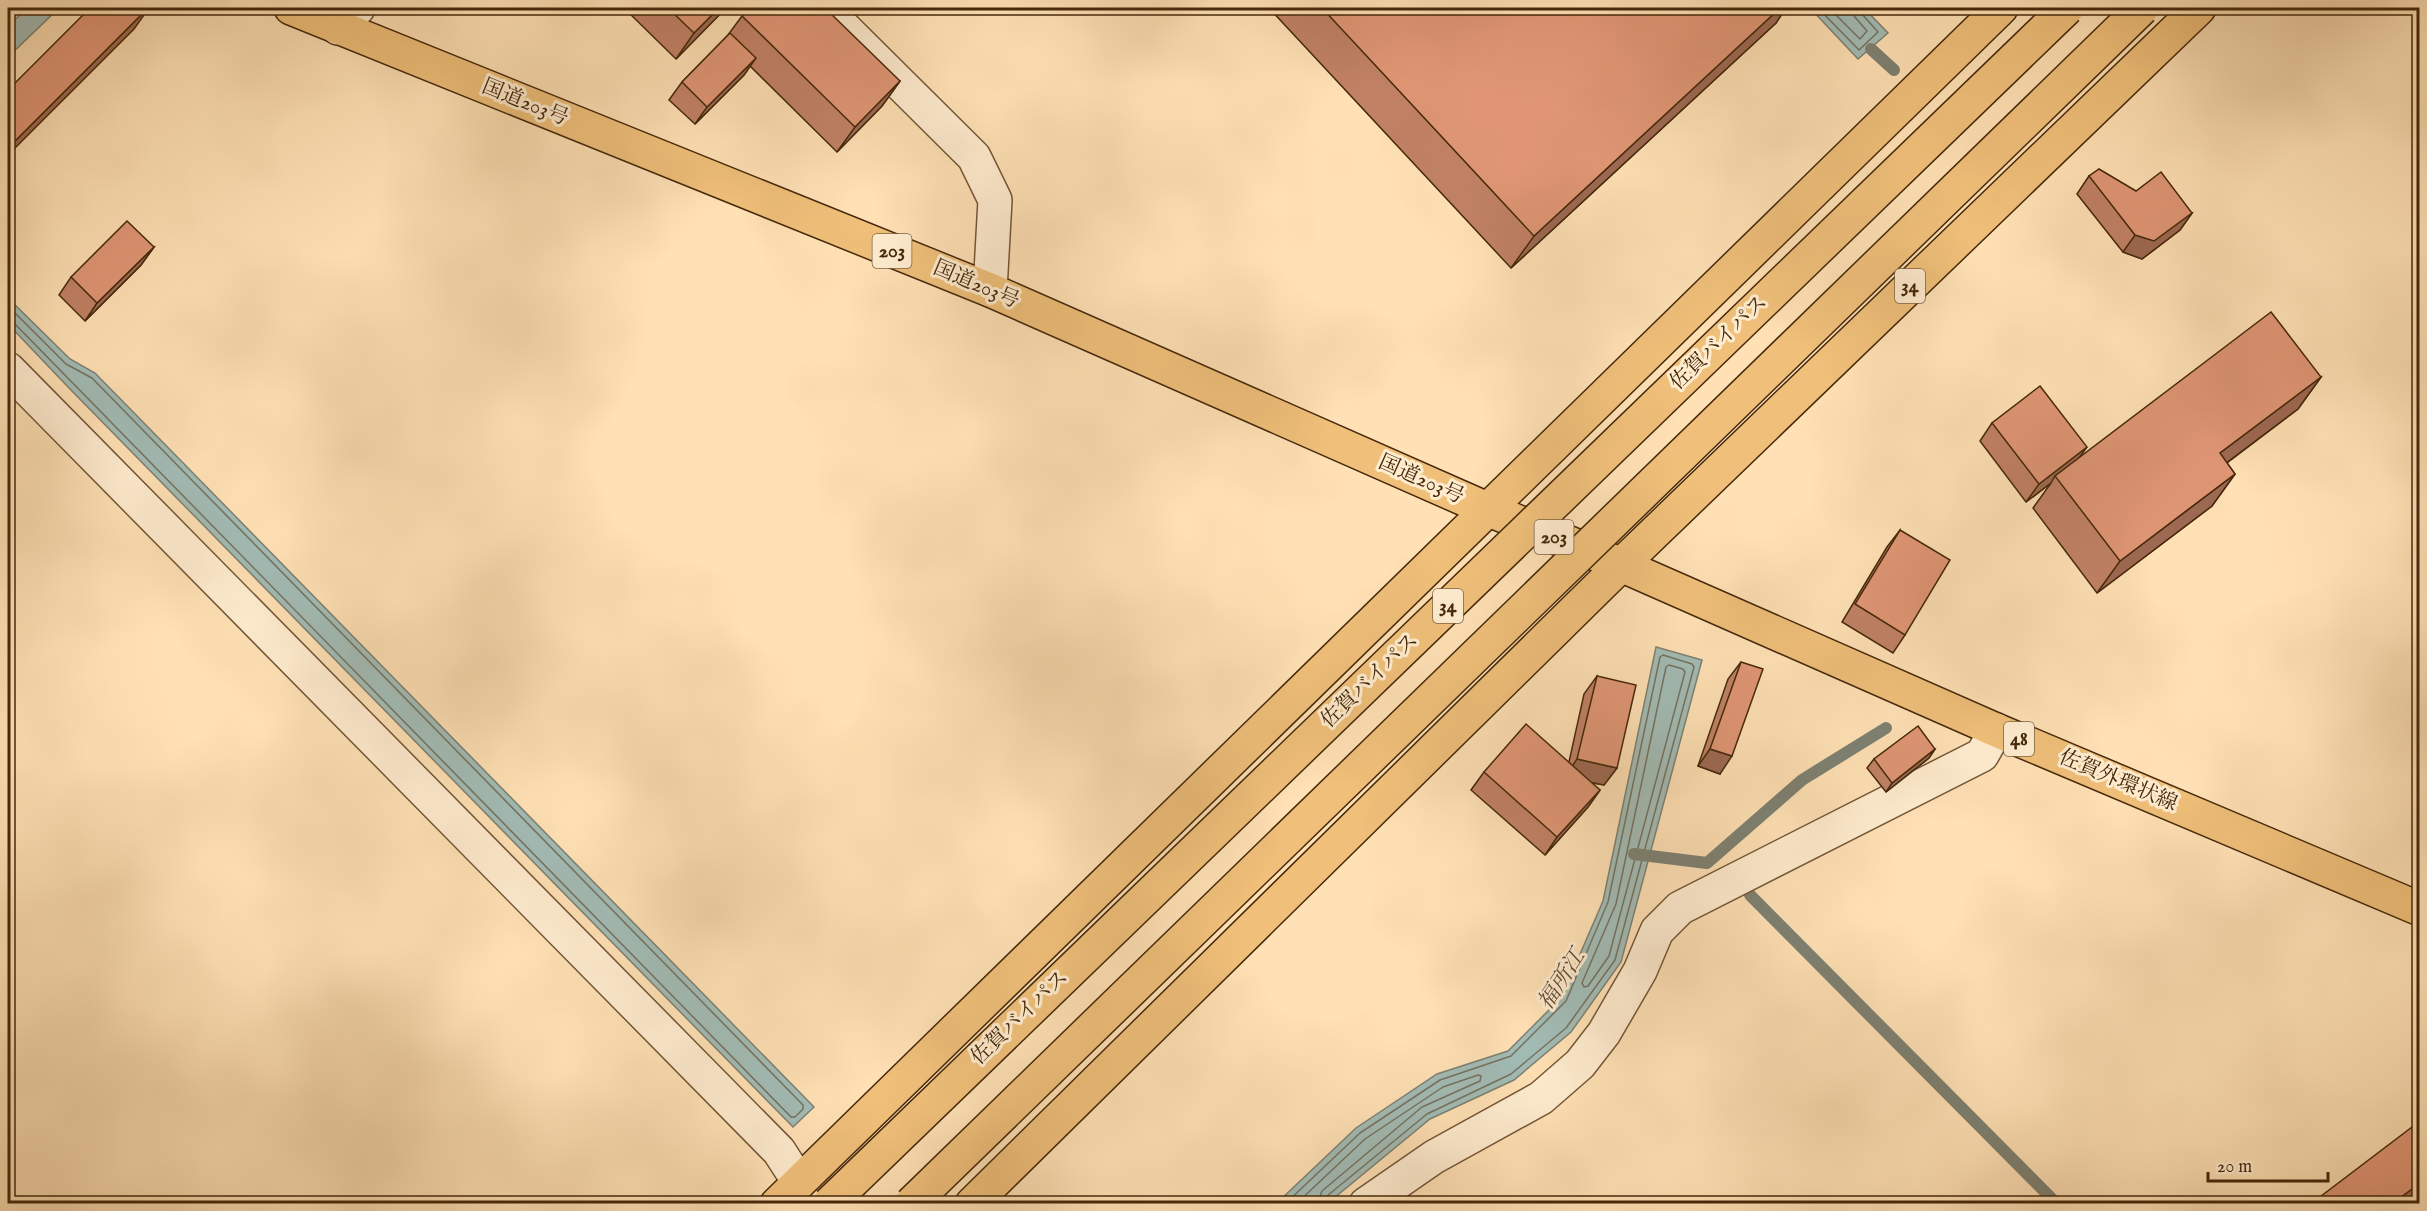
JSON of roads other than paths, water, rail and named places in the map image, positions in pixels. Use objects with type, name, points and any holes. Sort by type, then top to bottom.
[{"type":"main road","name":"国道203号","points":[[291,8],[348,18],[990,290],[1487,509],[1621,565]]},
{"type":"main road","points":[[788,1193],[2001,8]]},
{"type":"main road","name":"佐賀バイパス","points":[[829,1203],[2067,8]]},
{"type":"main road","name":"34","points":[[911,1203],[2142,8]]},
{"type":"main road","name":"34","points":[[1621,565],[2199,8]]},
{"type":"main road","points":[[972,1203],[1621,565]]},
{"type":"main road","name":"佐賀外環状線","points":[[1621,565],[1996,729],[2420,909]]},
{"type":"street","points":[[824,8],[974,157],[995,200],[990,290]]},
{"type":"street","points":[[8,369],[779,1150],[788,1193]]},
{"type":"street","points":[[1366,1203],[1434,1157],[1541,1098],[1580,1064],[1604,1033],[1640,971],[1657,932],[1680,908],[1982,755],[1996,729]]},
{"type":"water","points":[[27,8],[59,8],[8,57],[8,26]]},
{"type":"water","points":[[1810,8],[1864,8],[1888,33],[1858,59]]},
{"type":"water","points":[[8,298],[70,359],[95,373],[814,1107],[793,1127],[8,324]]},
{"type":"water","points":[[1656,647],[1702,660],[1621,962],[1571,1032],[1514,1080],[1430,1119],[1328,1203],[1277,1203],[1356,1128],[1437,1074],[1508,1051],[1561,998],[1603,901]]},
{"type":"waterway","points":[[1871,49],[1894,70]]},
{"type":"waterway","points":[[1634,854],[1707,863],[1802,780],[1886,728]]},
{"type":"waterway","points":[[1750,895],[2057,1204]]},
{"type":"water label","name":"福所江","points":[[1562,980]]}]
